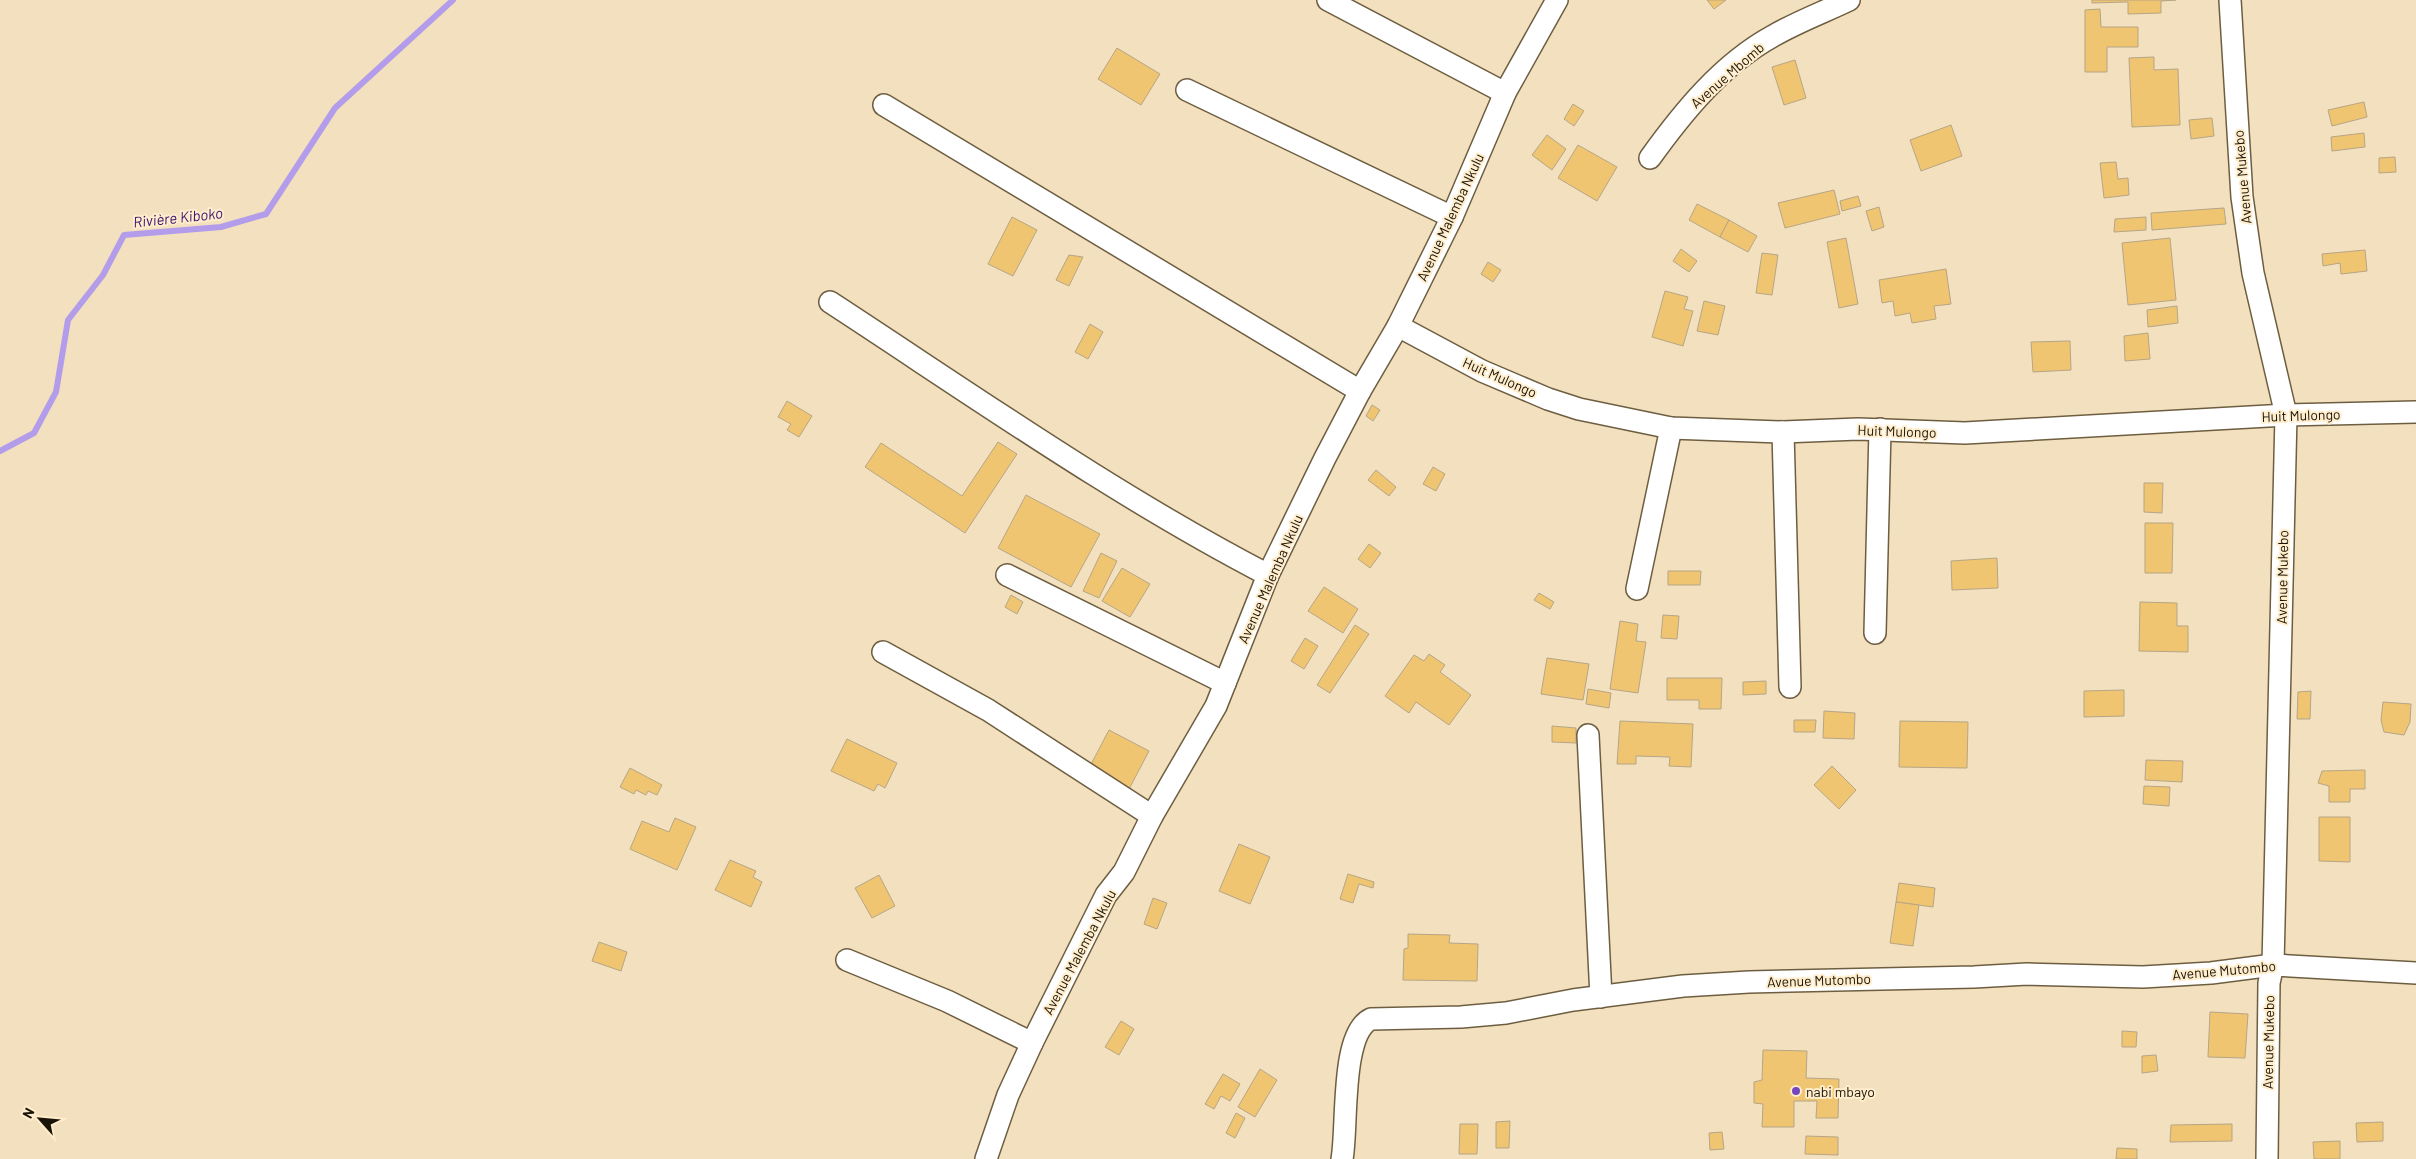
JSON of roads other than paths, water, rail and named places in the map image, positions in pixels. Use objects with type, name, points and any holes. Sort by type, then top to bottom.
[{"type":"street","points":[[1328,0],[1505,93]]},
{"type":"street","name":"Avenue Malemba Nkulu","points":[[986,1159],[1008,1095],[1032,1043],[1098,909],[1128,865],[1152,816],[1204,729],[1225,683],[1268,575],[1360,391],[1398,326],[1452,217],[1505,93],[1556,0]]},
{"type":"street","name":"Avenue Mbomb","points":[[1650,158],[1679,118],[1711,85],[1742,58],[1772,36],[1849,0]]},
{"type":"street","name":"Avenue Mukebo","points":[[2230,0],[2245,216],[2253,273],[2286,415],[2273,964],[2269,983],[2267,1159]]},
{"type":"street","points":[[1187,90],[1452,217]]},
{"type":"street","points":[[884,105],[1360,391]]},
{"type":"street","points":[[830,302],[1200,540],[1268,575]]},
{"type":"street","name":"Huit Mulongo","points":[[1398,326],[1482,372],[1548,399],[1579,409],[1671,428],[1783,432],[1880,429],[1965,433],[2286,415],[2416,412]]},
{"type":"street","points":[[1637,589],[1671,428]]},
{"type":"street","points":[[1875,633],[1880,429]]},
{"type":"street","points":[[1783,432],[1790,687]]},
{"type":"street","points":[[1007,575],[1225,683]]},
{"type":"street","points":[[882,652],[988,710],[1152,816]]},
{"type":"street","points":[[1588,735],[1601,997]]},
{"type":"street","points":[[847,960],[947,1001],[1032,1043]]},
{"type":"street","name":"Avenue Mutombo","points":[[1342,1159],[1348,1076],[1357,1035],[1367,1021],[1372,1019],[1461,1017],[1506,1013],[1573,1000],[1683,986],[1749,982],[2028,974],[2143,977],[2211,973],[2273,964],[2416,973]]},
{"type":"waterway","name":"Rivière Kiboko","points":[[0,451],[34,433],[56,392],[68,320],[103,275],[124,235],[221,227],[266,214],[335,108],[453,0]]},
{"type":"place","name":"nabi mbayo","points":[[1796,1091]]}]
